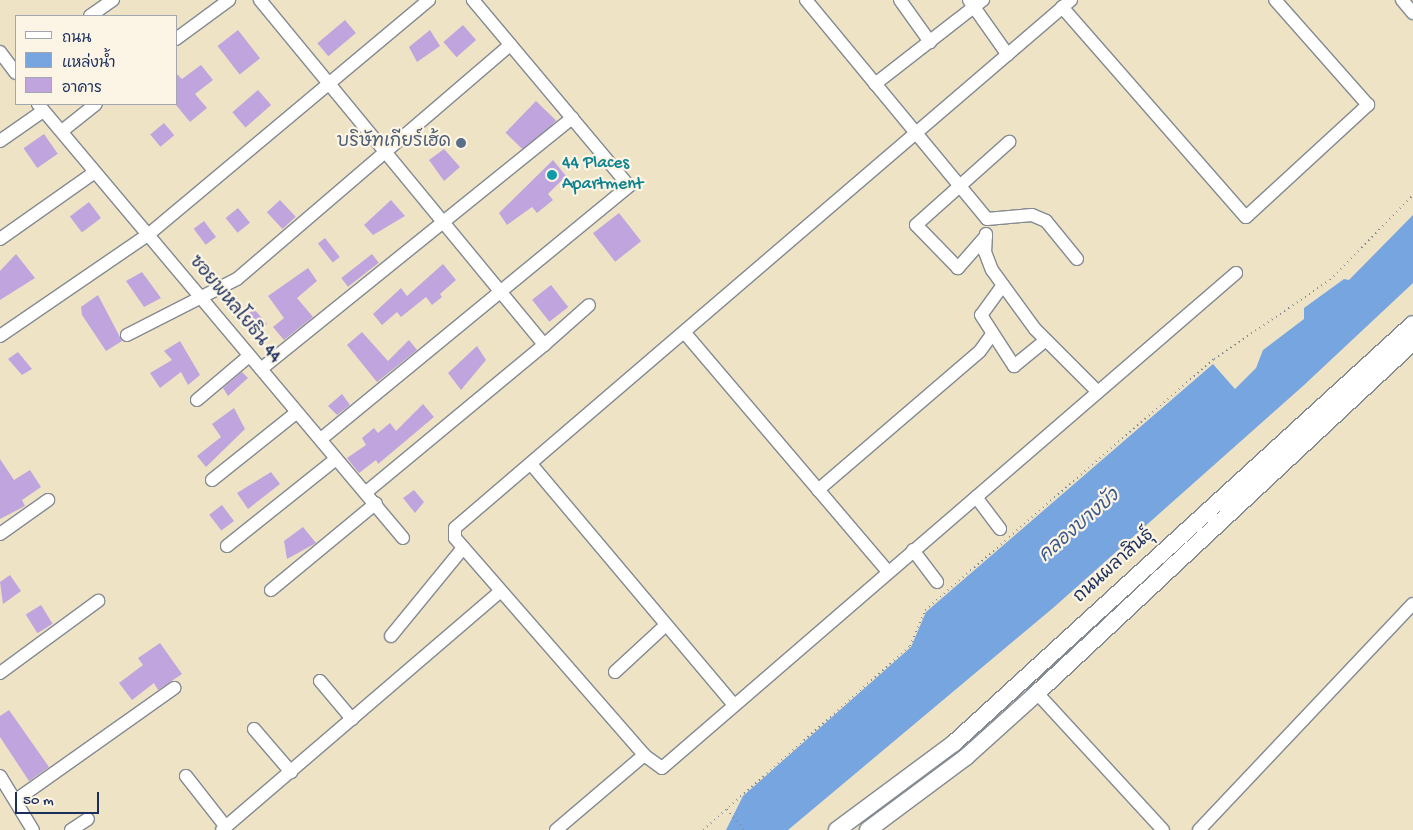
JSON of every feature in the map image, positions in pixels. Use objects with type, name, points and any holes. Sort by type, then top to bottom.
[{"type":"main road","name":"ถนนผลาสินธุ์","points":[[837,830],[954,743],[1022,678],[1413,324]]},
{"type":"main road","points":[[868,830],[966,757],[1413,342]]},
{"type":"main road","points":[[1022,678],[1037,693]]},
{"type":"street","points":[[91,15],[113,0]]},
{"type":"street","points":[[178,38],[229,0]]},
{"type":"street","points":[[260,0],[498,293],[544,345]]},
{"type":"street","points":[[0,336],[149,234],[430,0]]},
{"type":"street","points":[[321,439],[629,186],[473,0]]},
{"type":"street","points":[[806,0],[987,219],[985,252],[1003,285],[1046,340],[1098,392]]},
{"type":"street","points":[[1236,273],[662,768],[644,755],[499,593],[454,538],[455,528],[916,135],[1066,4],[1246,216],[1368,105],[1275,0]]},
{"type":"street","points":[[1402,0],[1413,13]]},
{"type":"street","points":[[906,2],[930,42]]},
{"type":"street","points":[[875,84],[930,42],[975,2],[1008,55]]},
{"type":"street","points":[[127,335],[237,279],[510,44]]},
{"type":"street","points":[[0,52],[15,71]]},
{"type":"street","points":[[62,131],[95,105]]},
{"type":"street","points":[[0,141],[40,107]]},
{"type":"street","name":"ซอยพหลโยธิน 44","points":[[40,107],[149,234],[403,538]]},
{"type":"street","points":[[261,369],[440,222],[572,118]]},
{"type":"street","points":[[986,236],[958,268],[916,224],[1009,142]]},
{"type":"street","points":[[0,239],[94,172]]},
{"type":"street","points":[[987,219],[1032,215],[1046,221],[1077,259]]},
{"type":"street","points":[[1003,285],[981,315],[991,336],[1014,366],[1046,340]]},
{"type":"street","points":[[366,492],[544,345],[589,305]]},
{"type":"street","points":[[684,332],[888,572]]},
{"type":"street","points":[[818,490],[980,351],[991,336]]},
{"type":"street","points":[[197,400],[249,356]]},
{"type":"street","points":[[212,480],[296,412]]},
{"type":"street","points":[[227,546],[336,459]]},
{"type":"street","points":[[531,464],[734,706]]},
{"type":"street","points":[[976,497],[1000,530]]},
{"type":"street","points":[[0,534],[48,500]]},
{"type":"street","points":[[271,590],[376,504]]},
{"type":"street","points":[[391,636],[463,548]]},
{"type":"street","points":[[913,550],[937,582]]},
{"type":"street","points":[[186,776],[224,828],[499,593]]},
{"type":"street","points":[[0,673],[98,601]]},
{"type":"street","points":[[1198,830],[1413,604]]},
{"type":"street","points":[[615,672],[666,625]]},
{"type":"street","points":[[320,681],[352,719]]},
{"type":"street","points":[[16,800],[174,688]]},
{"type":"street","points":[[1037,693],[1163,830]]},
{"type":"street","points":[[254,729],[291,772]]},
{"type":"street","points":[[556,830],[644,755]]},
{"type":"street","points":[[0,776],[33,830]]},
{"type":"street","points":[[71,830],[88,819]]},
{"type":"path","points":[[703,830],[910,646],[925,610],[1214,359],[1330,280],[1413,195]]},
{"type":"path","points":[[726,808],[744,830]]},
{"type":"water","name":"คลองบางบัว","points":[[1413,215],[1413,283],[1303,386],[1053,608],[788,830],[726,830],[743,796],[911,647],[926,612],[1213,364],[1235,389],[1256,368],[1263,350],[1304,319],[1304,308],[1344,279],[1349,280]]},
{"type":"building","points":[[345,20],[356,33],[328,56],[317,43]]},
{"type":"building","points":[[463,25],[476,40],[456,57],[443,42]]},
{"type":"building","points":[[238,30],[260,58],[240,74],[218,46]]},
{"type":"building","points":[[430,30],[440,46],[417,62],[409,47]]},
{"type":"building","points":[[201,65],[213,80],[195,94],[207,108],[190,122],[176,105],[178,105],[178,75],[182,79]]},
{"type":"building","points":[[258,90],[271,105],[245,127],[232,112]]},
{"type":"building","points":[[536,101],[556,120],[526,152],[505,133]]},
{"type":"building","points":[[164,123],[174,135],[160,147],[150,135]]},
{"type":"building","points":[[44,134],[58,154],[37,168],[24,148]]},
{"type":"building","points":[[444,149],[460,167],[444,181],[429,160]]},
{"type":"building","points":[[553,160],[566,176],[548,194],[553,200],[537,213],[532,207],[507,225],[499,213]]},
{"type":"building","points":[[280,200],[296,217],[283,229],[267,212]]},
{"type":"building","points":[[391,200],[405,216],[373,235],[364,225]]},
{"type":"building","points":[[89,202],[101,218],[82,232],[70,216]]},
{"type":"building","points":[[238,208],[250,223],[238,233],[226,218]]},
{"type":"building","points":[[619,213],[641,241],[615,262],[593,233]]},
{"type":"building","points":[[204,221],[216,237],[206,245],[194,229]]},
{"type":"building","points":[[325,238],[340,257],[333,262],[318,244]]},
{"type":"building","points":[[16,254],[35,278],[0,300],[0,271]]},
{"type":"building","points":[[372,254],[379,263],[348,287],[341,278]]},
{"type":"building","points":[[443,264],[456,280],[440,294],[442,297],[432,305],[426,297],[401,317],[397,312],[382,325],[373,314],[401,288],[407,296]]},
{"type":"building","points":[[308,268],[317,281],[297,298],[313,317],[284,340],[273,327],[284,318],[268,296]]},
{"type":"building","points":[[142,272],[161,298],[144,307],[126,281]]},
{"type":"building","points":[[551,285],[568,307],[549,322],[532,300]]},
{"type":"building","points":[[98,295],[122,341],[106,351],[82,315],[81,307]]},
{"type":"building","points":[[254,309],[267,324],[259,331],[246,316]]},
{"type":"building","points":[[362,332],[388,361],[409,340],[417,350],[377,382],[347,345]]},
{"type":"building","points":[[180,341],[200,375],[188,385],[181,372],[160,388],[150,373],[172,360],[164,351]]},
{"type":"building","points":[[477,346],[486,360],[461,390],[448,373]]},
{"type":"building","points":[[18,352],[32,369],[22,375],[8,359]]},
{"type":"building","points":[[242,372],[248,378],[228,396],[223,388]]},
{"type":"building","points":[[342,394],[350,405],[337,415],[328,406]]},
{"type":"building","points":[[423,404],[434,417],[378,464],[376,460],[359,473],[347,458],[366,445],[362,438],[374,428],[378,433],[390,423],[396,431]]},
{"type":"building","points":[[234,408],[245,429],[206,467],[197,456],[221,437],[212,424]]},
{"type":"building","points":[[0,459],[14,480],[30,470],[41,487],[22,500],[25,506],[0,519]]},
{"type":"building","points":[[271,472],[280,484],[248,509],[237,493]]},
{"type":"building","points":[[414,490],[424,502],[415,513],[403,498]]},
{"type":"building","points":[[222,505],[234,521],[221,531],[209,515]]},
{"type":"building","points":[[303,527],[316,543],[287,559],[284,541]]},
{"type":"building","points":[[10,575],[21,591],[3,604],[0,582]]},
{"type":"building","points":[[41,605],[53,624],[37,633],[26,615]]},
{"type":"building","points":[[160,643],[182,674],[158,690],[154,683],[132,700],[119,683],[143,665],[138,658]]},
{"type":"building","points":[[9,710],[49,767],[29,781],[0,737],[0,716]]},
{"type":"place","name":"บริษัทเกียร์เฮ้ด","points":[[461,143]]},
{"type":"place","name":"44 Places Apartment","points":[[552,175]]}]
